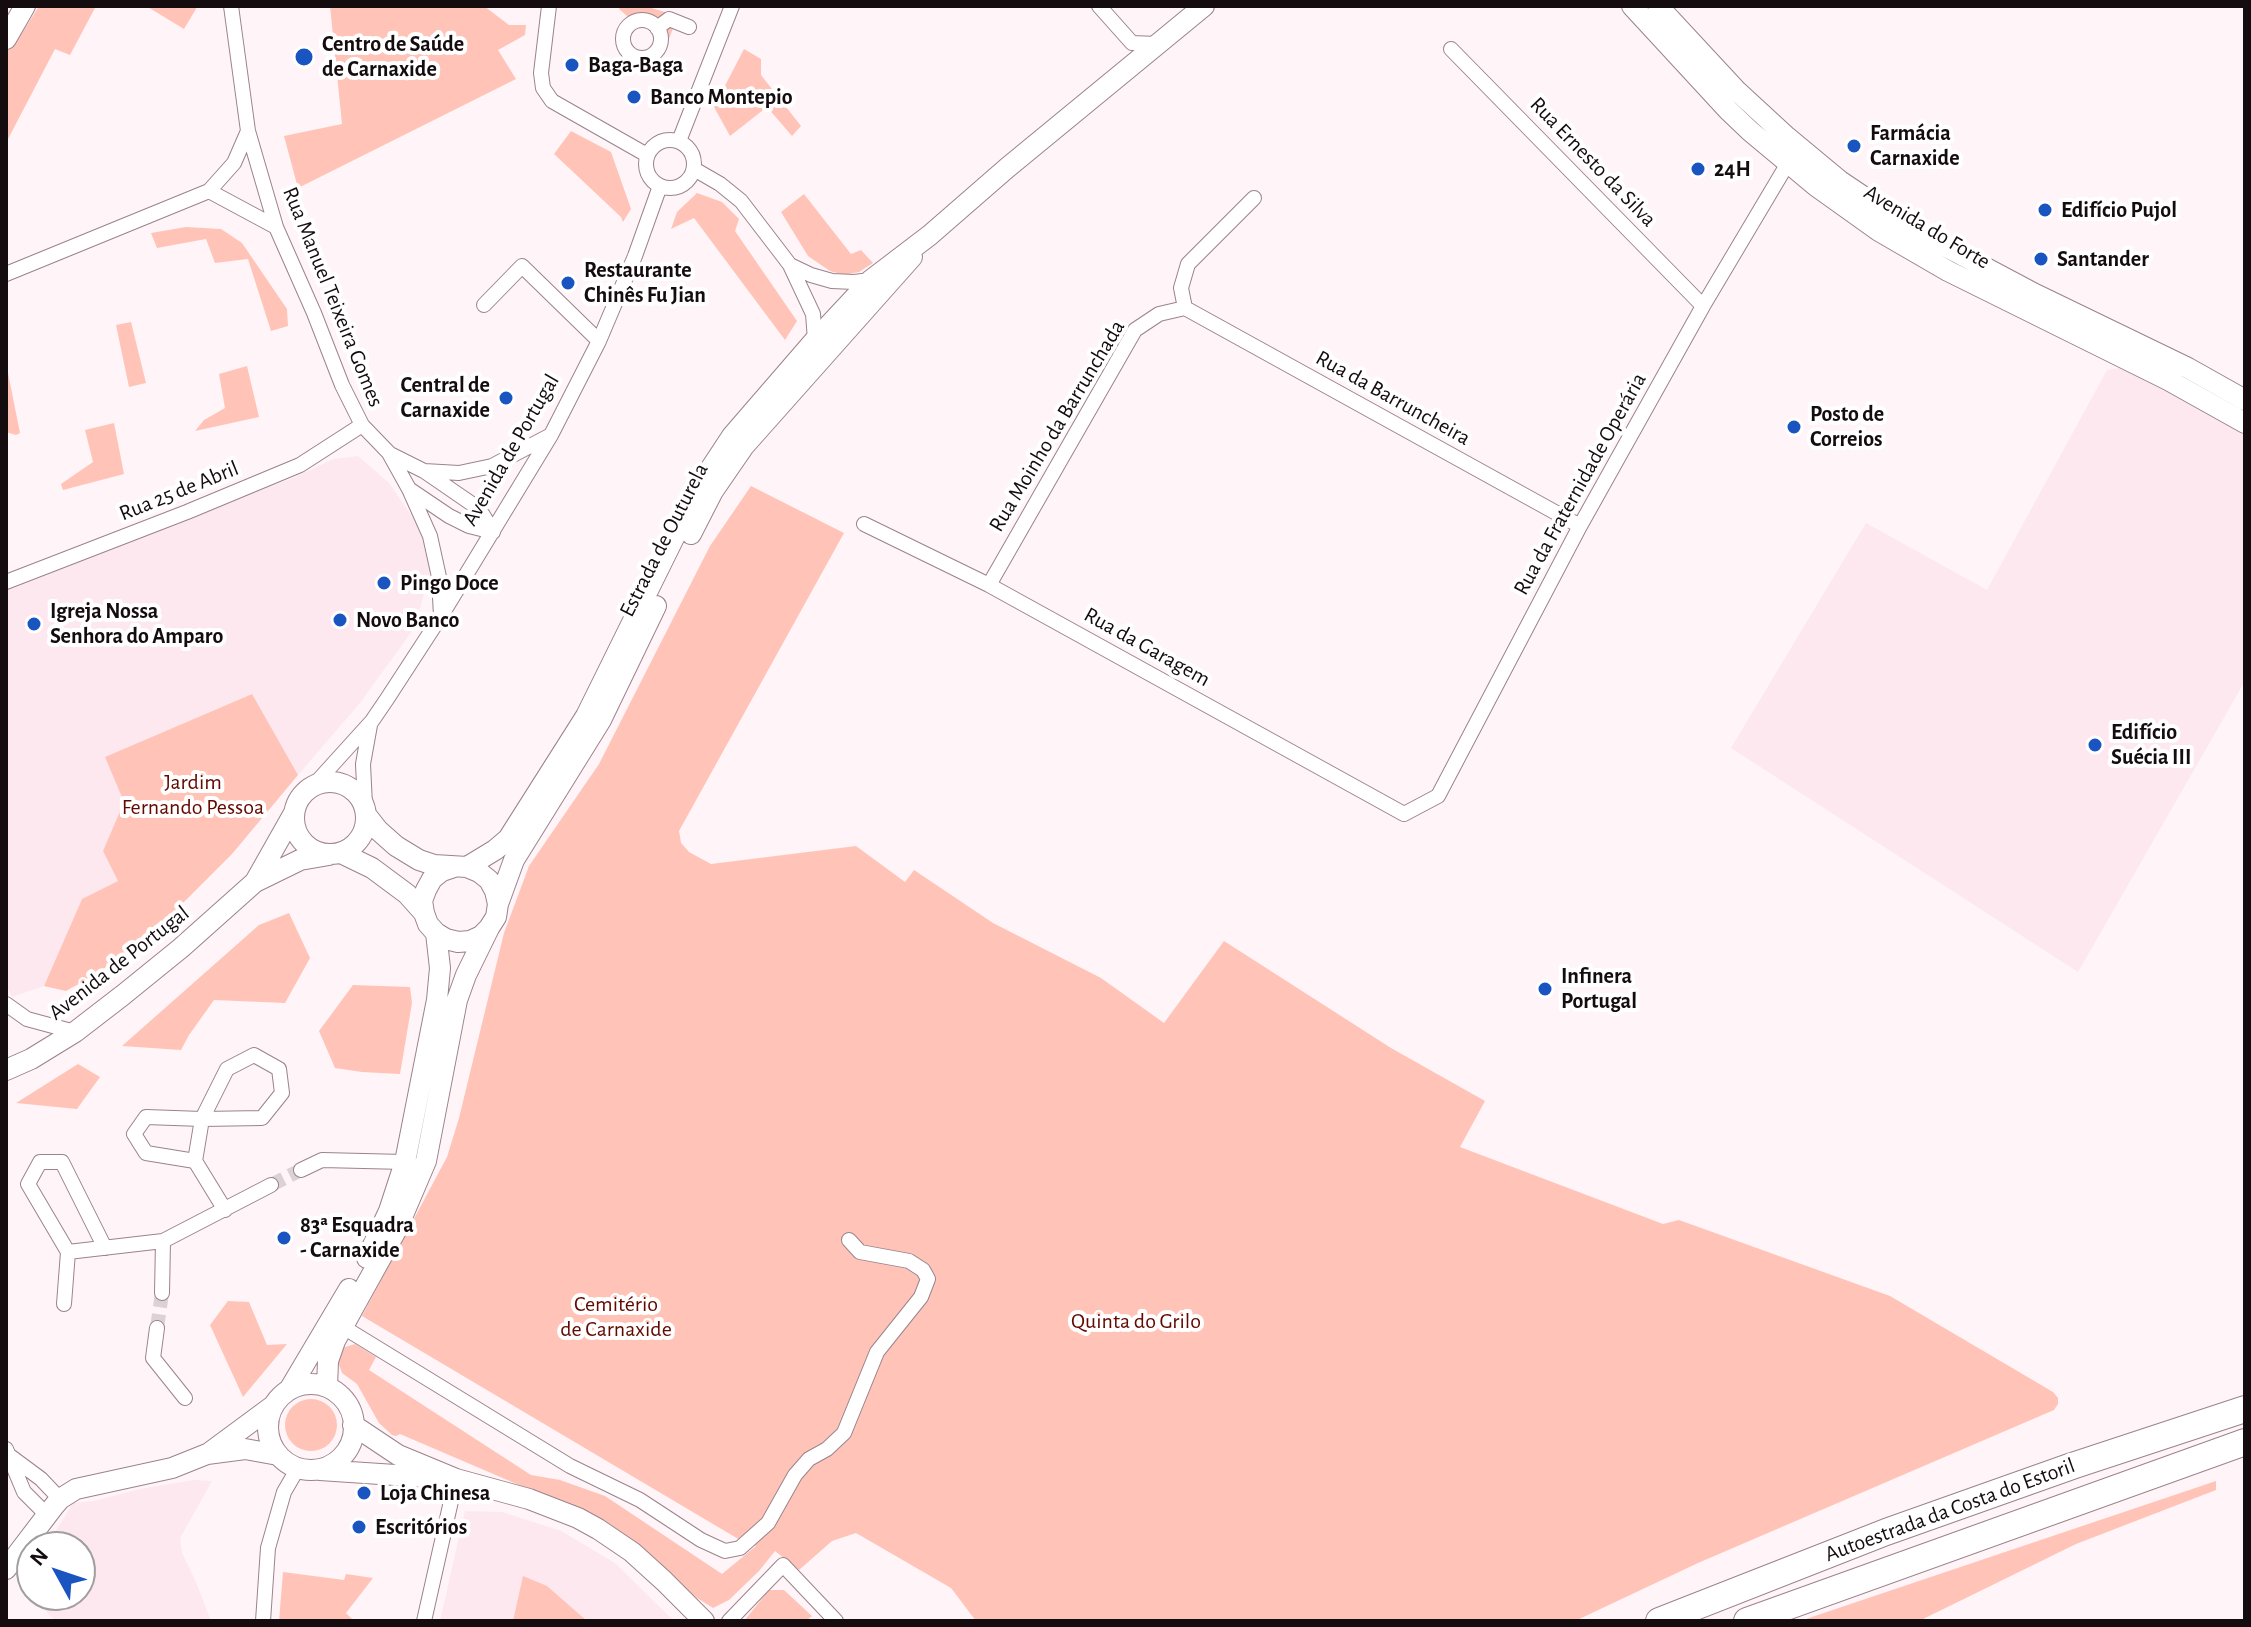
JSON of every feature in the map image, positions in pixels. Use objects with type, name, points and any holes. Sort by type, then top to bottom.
[{"type":"highway","points":[[2210,1421],[2245,1392]]},
{"type":"highway","name":"Autoestrada da Costa do Estoril","points":[[1659,1621],[1886,1532],[2245,1409]]},
{"type":"highway","name":"Autoestrada da Costa do Estoril","points":[[1747,1621],[2245,1442]]},
{"type":"street","points":[[6,39],[25,6]]},
{"type":"street","name":"Rua Manuel Teixeira Gomes","points":[[231,6],[248,131],[276,227],[342,385],[362,425],[389,453],[409,489],[435,553],[441,616]]},
{"type":"street","points":[[549,6],[541,73],[543,88],[552,101],[647,155]]},
{"type":"street","points":[[679,141],[732,6]]},
{"type":"street","points":[[1099,6],[1132,43],[1157,44]]},
{"type":"street","name":"Estrada de Outurela","points":[[460,867],[495,850],[508,839],[520,821],[586,716],[701,483],[732,436],[871,280],[930,235],[1204,6]]},
{"type":"street","name":"Avenida do Forte","points":[[1632,6],[1728,110],[1788,163],[1851,212],[1948,271],[2168,380],[2245,423]]},
{"type":"street","name":"Avenida do Forte","points":[[1658,6],[1714,68],[1787,137],[1840,181],[1907,226],[2245,400]]},
{"type":"street","points":[[657,28],[669,19],[689,27]]},
{"type":"street","name":"Rua Ernesto da Silva","points":[[1451,49],[1703,306]]},
{"type":"street","points":[[6,274],[209,191],[234,163],[248,131]]},
{"type":"street","points":[[679,141],[690,149],[694,169],[681,186],[660,186],[649,176],[647,155],[660,142],[679,141]]},
{"type":"street","name":"Rua da Fraternidade Operária","points":[[1404,814],[1438,796],[1580,526],[1703,306],[1788,163]]},
{"type":"street","points":[[694,169],[741,201],[790,265],[813,314],[815,340]]},
{"type":"street","name":"Avenida de Portugal","points":[[314,785],[372,721],[441,616],[551,435],[599,341],[660,186]]},
{"type":"street","points":[[209,191],[276,227]]},
{"type":"street","points":[[1185,308],[1181,288],[1188,264],[1254,198]]},
{"type":"street","name":"Estrada de Outurela","points":[[498,904],[514,860],[601,720],[696,523],[730,464],[930,235]]},
{"type":"street","points":[[790,265],[832,281],[871,280]]},
{"type":"street","points":[[484,305],[522,266],[599,341]]},
{"type":"street","name":"Rua da Barruncheira","points":[[1185,308],[1580,526]]},
{"type":"street","name":"Rua Moinho da Barrunchada","points":[[989,585],[1135,330],[1159,314],[1185,308]]},
{"type":"street","name":"Rua 25 de Abril","points":[[6,582],[300,465],[362,425]]},
{"type":"street","name":"Rua Manuel Teixeira Gomes","points":[[424,471],[459,473],[492,466],[551,435]]},
{"type":"street","name":"Rua Manuel Teixeira Gomes","points":[[389,453],[424,471],[472,504],[493,532]]},
{"type":"street","name":"Rua Manuel Teixeira Gomes","points":[[409,489],[449,516],[469,526],[493,532]]},
{"type":"street","name":"Rua da Garagem","points":[[864,524],[989,585],[1404,814]]},
{"type":"street","name":"Avenida de Portugal","points":[[366,811],[363,764],[372,721]]},
{"type":"street","points":[[327,1387],[328,1361],[343,1327],[397,1229],[426,1161],[457,1000],[466,975],[496,917],[498,904],[489,880],[479,872],[419,860],[396,846],[378,830],[358,794],[349,787],[338,782],[326,782],[314,785],[305,792],[294,813],[299,837],[307,846],[317,852],[335,854],[372,868],[407,894],[424,913]]},
{"type":"street","points":[[335,854],[352,848],[360,839],[365,828],[366,811]]},
{"type":"street","name":"Avenida de Portugal","points":[[255,882],[294,813]]},
{"type":"street","name":"Avenida de Portugal","points":[[6,1070],[31,1059],[75,1032],[181,948],[255,882],[300,860],[335,854]]},
{"type":"street","points":[[460,867],[442,871],[432,879],[422,901],[428,924],[436,933],[458,942],[470,941],[489,928]]},
{"type":"street","points":[[207,1454],[274,1405],[289,1390],[365,1262],[389,1211],[405,1162],[437,1000],[440,968],[436,933]]},
{"type":"street","points":[[6,1004],[27,1019],[75,1032]]},
{"type":"street","points":[[195,1161],[146,1153],[134,1134],[146,1117],[202,1119],[262,1118],[282,1093],[279,1069],[254,1055],[227,1069],[202,1119],[195,1161],[225,1210]]},
{"type":"street","points":[[301,1170],[322,1160],[405,1162]]},
{"type":"street","points":[[64,1304],[68,1252],[28,1184],[40,1162],[62,1162],[105,1248]]},
{"type":"street","points":[[68,1252],[163,1241],[271,1185]]},
{"type":"street","points":[[343,1327],[570,1466],[640,1500],[701,1540],[725,1551],[740,1548],[768,1523],[795,1475],[809,1459],[827,1449],[844,1433],[877,1352],[921,1297],[928,1279],[923,1270],[909,1261],[860,1252],[849,1240]]},
{"type":"street","points":[[162,1293],[163,1241]]},
{"type":"street","points":[[157,1328],[153,1358],[185,1398]]},
{"type":"street","points":[[263,1621],[268,1548],[284,1492],[308,1469],[329,1465],[340,1459],[352,1437],[351,1413],[337,1393],[314,1384],[289,1390]]},
{"type":"street","points":[[274,1405],[268,1431],[278,1455],[287,1463],[308,1469],[456,1479]]},
{"type":"street","points":[[353,1425],[398,1455],[456,1479],[529,1499],[598,1529],[632,1552],[704,1621]]},
{"type":"street","points":[[6,1569],[53,1507],[76,1489],[172,1468],[207,1454],[245,1449],[278,1455]]},
{"type":"street","points":[[8,1453],[41,1479],[53,1507]]},
{"type":"street","points":[[8,1453],[24,1492],[53,1507]]},
{"type":"street","points":[[424,1621],[456,1479]]},
{"type":"street","points":[[729,1621],[783,1565],[836,1621]]},
{"type":"shaded area","points":[[2127,367],[2245,435],[2245,681],[2078,972],[1731,748],[1866,523],[1987,590],[2107,370]]},
{"type":"shaded area","points":[[358,456],[389,483],[420,528],[430,571],[415,627],[360,703],[298,775],[251,694],[106,757],[124,802],[104,850],[119,881],[82,899],[44,986],[12,997],[6,984],[6,583],[293,478],[334,459]]},
{"type":"shaded area","points":[[194,1480],[212,1481],[180,1538],[182,1553],[211,1621],[55,1621],[46,1611],[96,1611],[96,1531],[56,1531],[73,1503]]},
{"type":"shaded area","points":[[465,1511],[502,1512],[561,1531],[615,1563],[674,1621],[440,1621]]},
{"type":"green space","points":[[39,6],[96,6],[70,55],[55,49],[7,141],[6,50],[22,33]]},
{"type":"green space","points":[[146,6],[196,6],[196,9],[184,29]]},
{"type":"green space","points":[[330,6],[484,6],[509,25],[526,25],[525,35],[498,50],[516,79],[298,188],[284,136],[342,124]]},
{"type":"green space","points":[[621,6],[645,6],[678,16],[665,49],[660,46],[660,34],[653,24],[634,22],[619,9]]},
{"type":"green space","points":[[744,49],[761,59],[761,75],[801,126],[792,136],[767,107],[730,136],[714,107]]},
{"type":"green space","points":[[571,131],[611,152],[631,209],[623,222],[554,154]]},
{"type":"green space","points":[[697,193],[722,202],[739,219],[735,231],[797,321],[785,340],[694,218],[671,229],[677,212]]},
{"type":"green space","points":[[804,194],[851,254],[861,250],[873,263],[859,272],[843,275],[830,271],[808,256],[781,212]]},
{"type":"green space","points":[[186,227],[221,229],[242,243],[287,309],[288,326],[271,331],[248,259],[215,263],[206,239],[157,248],[151,233]]},
{"type":"green space","points":[[131,322],[146,383],[129,387],[116,325]]},
{"type":"green space","points":[[6,363],[20,433],[16,435],[6,432]]},
{"type":"green space","points":[[247,366],[259,417],[195,431],[204,420],[225,408],[219,374]]},
{"type":"green space","points":[[114,423],[124,474],[63,490],[61,484],[93,462],[85,430]]},
{"type":"green space","name":"Quinta do Grilo","points":[[751,486],[844,533],[679,831],[681,843],[689,852],[711,864],[856,846],[905,882],[914,870],[993,923],[1101,978],[1164,1023],[1224,941],[1391,1048],[1485,1101],[1460,1147],[1663,1224],[1679,1220],[1890,1296],[2053,1392],[2058,1398],[2054,1410],[1698,1563],[1575,1621],[976,1621],[951,1588],[856,1533],[832,1541],[799,1570],[775,1551],[729,1600],[713,1608],[610,1524],[400,1434],[392,1435],[379,1423],[357,1384],[342,1373],[337,1359],[342,1348],[355,1344],[376,1357],[369,1370],[531,1475],[560,1480],[605,1496],[722,1574],[756,1546],[740,1540],[362,1316],[447,1157],[504,933],[529,866],[599,764],[710,546]]},
{"type":"green space","name":"Jardim Fernando Pessoa","points":[[252,694],[298,775],[232,854],[169,917],[98,973],[66,991],[44,986],[82,899],[118,881],[103,851],[124,802],[105,757]]},
{"type":"green space","points":[[289,913],[310,958],[285,1003],[214,1000],[181,1050],[122,1046],[259,925]]},
{"type":"green space","points":[[353,985],[410,987],[412,1003],[400,1074],[335,1068],[319,1031]]},
{"type":"green space","points":[[78,1064],[100,1077],[77,1109],[16,1103]]},
{"type":"green space","points":[[228,1301],[249,1302],[267,1345],[287,1344],[243,1397],[210,1325]]},
{"type":"green space","points":[[311,1399],[329,1407],[337,1425],[329,1443],[311,1451],[293,1443],[285,1425],[293,1407]]},
{"type":"green space","points":[[2216,1481],[2216,1490],[2076,1544],[1919,1621],[1800,1621]]},
{"type":"green space","points":[[283,1572],[344,1580],[346,1574],[373,1578],[346,1613],[354,1621],[279,1621]]},
{"type":"green space","points":[[523,1576],[547,1586],[587,1621],[513,1621]]},
{"type":"green space","points":[[769,1590],[784,1590],[812,1616],[806,1621],[744,1621]]},
{"type":"tunnel","points":[[271,1185],[301,1170]]},
{"type":"tunnel","points":[[157,1328],[162,1293]]},
{"type":"place","name":"Centro de Saúde de Carnaxide","points":[[304,57]]},
{"type":"place","name":"Baga-Baga","points":[[572,65]]},
{"type":"place","name":"Banco Montepio","points":[[634,97]]},
{"type":"place","name":"Farmácia Carnaxide","points":[[1854,146]]},
{"type":"place","name":"24H","points":[[1698,169]]},
{"type":"place","name":"Edifício Pujol","points":[[2045,210]]},
{"type":"place","name":"Santander","points":[[2041,259]]},
{"type":"place","name":"Restaurante Chinês Fu Jian","points":[[568,283]]},
{"type":"place","name":"Central de Carnaxide","points":[[506,398]]},
{"type":"place","name":"Posto de Correios","points":[[1794,427]]},
{"type":"place","name":"Pingo Doce","points":[[384,583]]},
{"type":"place","name":"Novo Banco","points":[[340,620]]},
{"type":"place","name":"Igreja Nossa Senhora do Amparo","points":[[34,624]]},
{"type":"place","name":"Edifício Suécia III","points":[[2095,745]]},
{"type":"place","name":"Infinera Portugal","points":[[1545,989]]},
{"type":"place","name":"83ª Esquadra - Carnaxide","points":[[284,1238]]},
{"type":"place","name":"Loja Chinesa","points":[[364,1493]]},
{"type":"place","name":"Escritórios","points":[[359,1527]]},
{"type":"park label","name":"Cemitério de Carnaxide","points":[[616,1316]]}]
